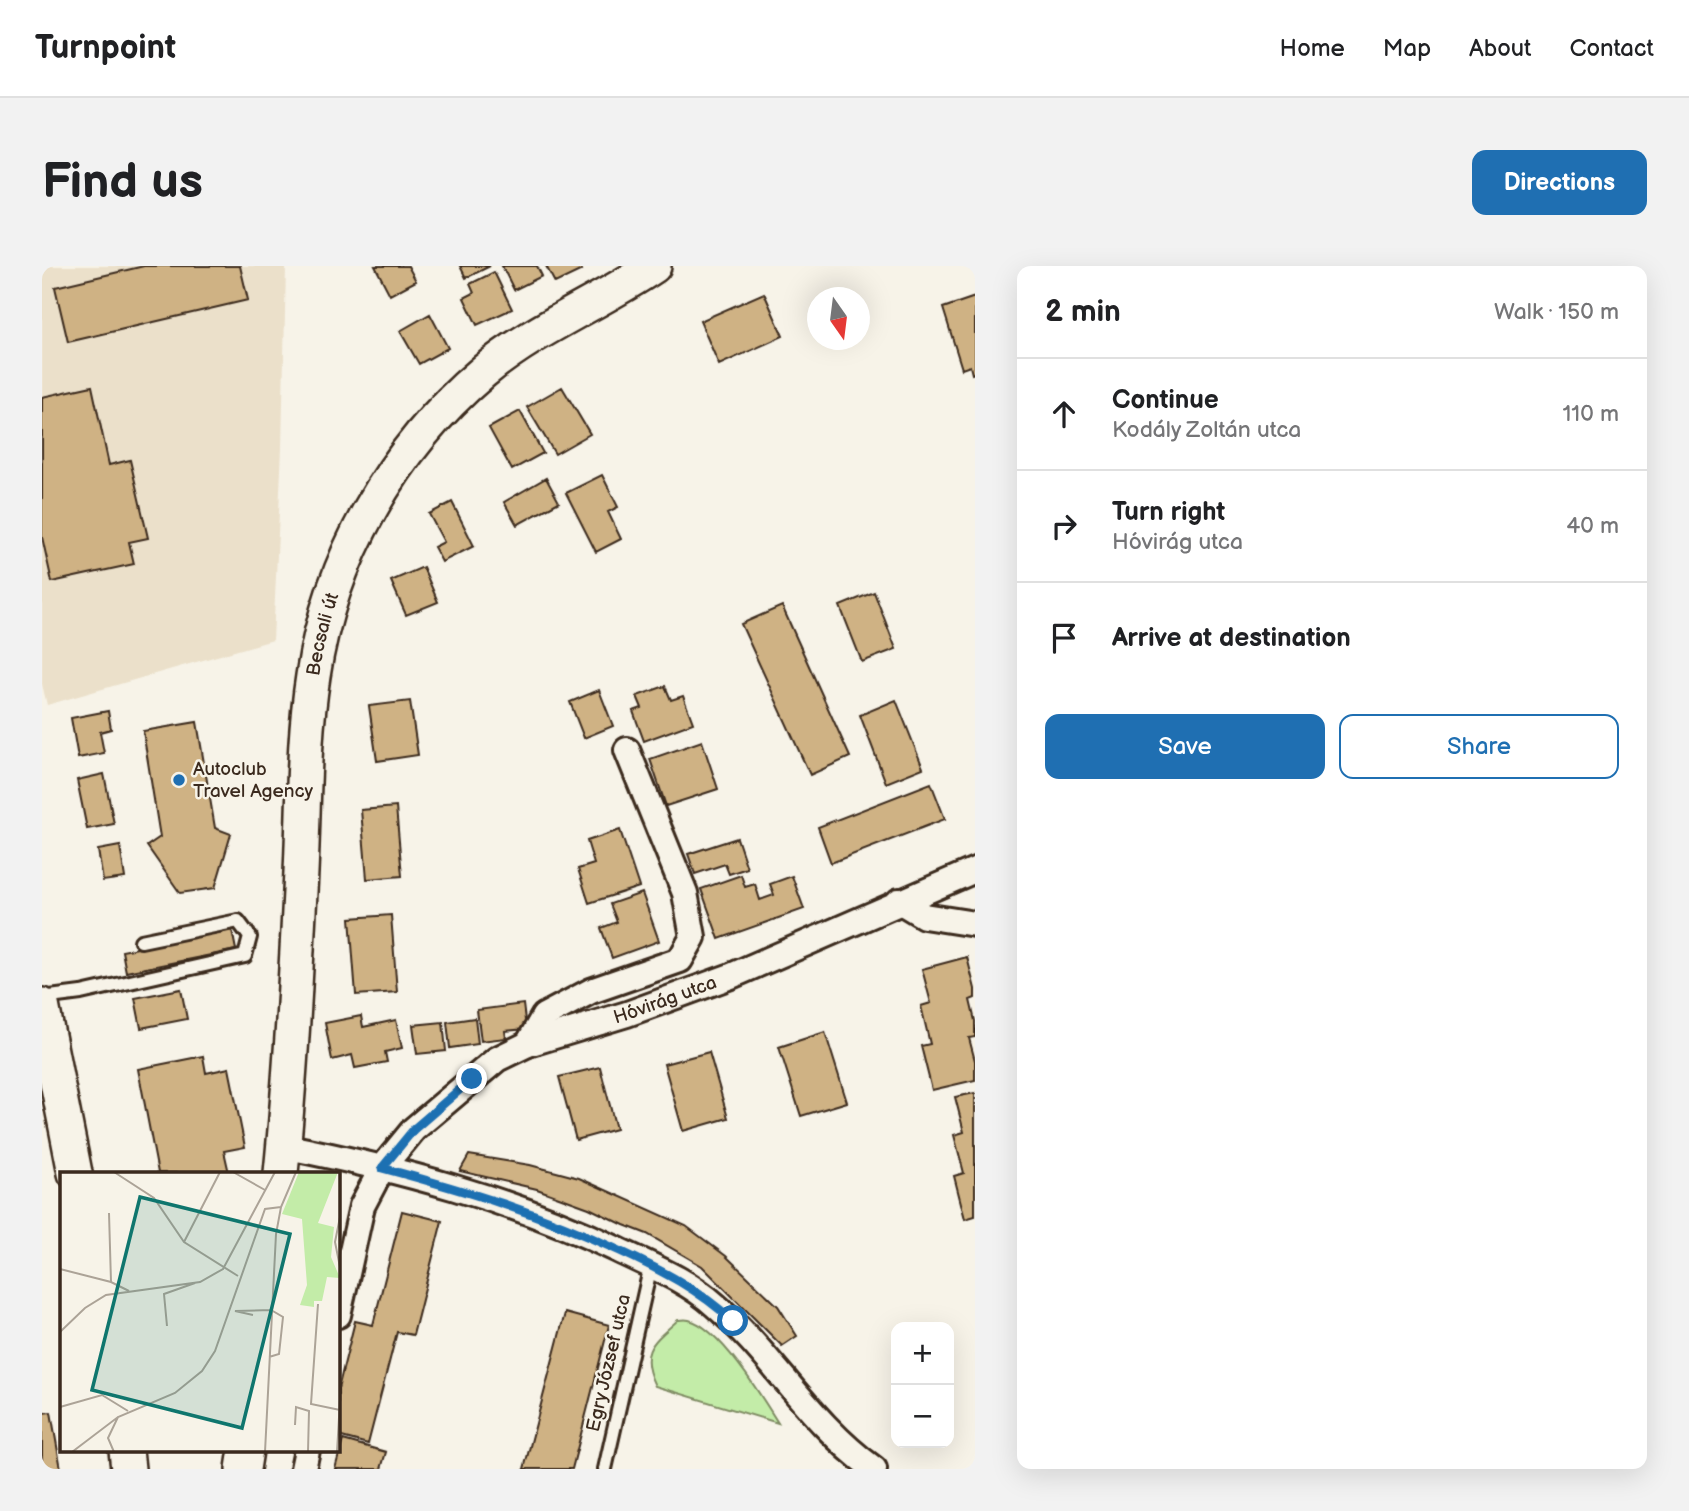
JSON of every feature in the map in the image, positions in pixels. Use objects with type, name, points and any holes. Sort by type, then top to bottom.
[{"type":"main road","name":"Becsali út","points":[[282,1160],[293,1034],[307,734],[319,641],[333,589],[385,484],[410,448],[443,410],[483,372],[511,352],[620,289],[654,266]]},
{"type":"main road","points":[[42,1005],[75,1172]]},
{"type":"street","points":[[528,1044],[544,1016],[591,991],[680,960],[693,937],[685,893],[627,750]]},
{"type":"street","name":"Hóvirág utca","points":[[340,1306],[362,1206],[382,1168],[414,1129],[497,1059],[528,1044],[626,1014],[731,976],[975,870]]},
{"type":"street","points":[[899,901],[924,916],[975,924]]},
{"type":"street","points":[[282,1160],[382,1168],[498,1200],[545,1217],[651,1265],[713,1303],[750,1340],[821,1424],[874,1469]]},
{"type":"lane","points":[[42,998],[81,993],[245,956],[250,937],[238,921],[141,941]]},
{"type":"lane","name":"Egry József utca","points":[[605,1469],[651,1265]]},
{"type":"shaded area","points":[[42,266],[286,266],[282,448],[273,640],[47,705],[42,684]]},
{"type":"green space","points":[[678,1320],[689,1320],[701,1325],[713,1335],[739,1364],[778,1423],[655,1386],[648,1365],[650,1349]]},
{"type":"building","points":[[144,266],[240,266],[248,300],[68,342],[55,287]]},
{"type":"building","points":[[375,266],[408,266],[416,281],[390,295]]},
{"type":"building","points":[[460,266],[490,266],[466,278]]},
{"type":"building","points":[[502,266],[537,266],[542,276],[514,290]]},
{"type":"building","points":[[546,266],[580,266],[582,270],[555,283]]},
{"type":"building","points":[[494,272],[512,309],[477,325],[464,298],[474,293],[470,284]]},
{"type":"building","points":[[764,293],[783,336],[719,365],[700,321]]},
{"type":"building","points":[[975,297],[975,373],[972,374],[970,366],[962,369],[943,308]]},
{"type":"building","points":[[430,314],[448,348],[419,364],[400,331]]},
{"type":"building","points":[[92,386],[109,465],[130,460],[148,538],[129,542],[134,564],[52,582],[42,537],[42,397]]},
{"type":"building","points":[[562,387],[590,434],[555,454],[527,407]]},
{"type":"building","points":[[520,411],[543,453],[512,470],[489,428]]},
{"type":"building","points":[[602,475],[618,507],[608,512],[621,539],[596,552],[566,493]]},
{"type":"building","points":[[546,478],[559,502],[517,525],[504,502]]},
{"type":"building","points":[[452,502],[474,546],[442,562],[434,547],[444,542],[429,514]]},
{"type":"building","points":[[423,567],[438,602],[406,615],[391,581]]},
{"type":"building","points":[[874,592],[896,649],[862,662],[840,606]]},
{"type":"building","points":[[782,606],[850,757],[810,775],[741,624]]},
{"type":"building","points":[[665,686],[671,700],[683,696],[693,723],[644,741],[633,711],[642,708],[637,696]]},
{"type":"building","points":[[599,690],[613,726],[584,738],[570,702]]},
{"type":"building","points":[[896,700],[923,768],[886,783],[860,715]]},
{"type":"building","points":[[410,701],[418,755],[377,761],[369,706]]},
{"type":"building","points":[[108,711],[111,729],[100,732],[104,753],[78,758],[71,718]]},
{"type":"building","name":"Autoclub Travel Agency","points":[[197,722],[215,828],[231,834],[215,888],[180,893],[147,846],[160,837],[143,731]]},
{"type":"building","points":[[702,741],[718,789],[666,806],[650,759]]},
{"type":"building","points":[[104,774],[114,824],[87,829],[77,780]]},
{"type":"building","points":[[931,783],[945,819],[831,863],[818,827]]},
{"type":"building","points":[[396,807],[402,876],[367,879],[361,810]]},
{"type":"building","points":[[620,830],[639,887],[589,903],[578,869],[594,864],[587,841]]},
{"type":"building","points":[[737,838],[747,868],[729,874],[725,864],[695,874],[688,854]]},
{"type":"building","points":[[120,846],[125,878],[103,881],[98,850]]},
{"type":"building","points":[[741,875],[745,887],[755,884],[760,900],[774,895],[770,884],[792,876],[804,909],[719,939],[701,889]]},
{"type":"building","points":[[642,893],[659,941],[612,958],[601,928],[617,922],[610,904]]},
{"type":"building","points":[[391,915],[397,992],[356,995],[350,918]]},
{"type":"building","points":[[232,930],[236,950],[126,972],[122,951]]},
{"type":"building","points":[[967,957],[975,989],[975,998],[970,1000],[975,1021],[975,1037],[969,1038],[975,1061],[975,1080],[932,1090],[921,1046],[930,1044],[921,1006],[931,1003],[922,969]]},
{"type":"building","points":[[181,989],[187,1019],[141,1028],[135,998]]},
{"type":"building","points":[[523,1004],[526,1029],[505,1031],[506,1038],[481,1041],[477,1010]]},
{"type":"building","points":[[361,1016],[363,1027],[396,1020],[402,1048],[385,1052],[387,1062],[355,1068],[352,1055],[332,1060],[325,1023]]},
{"type":"building","points":[[475,1018],[478,1044],[450,1048],[447,1022]]},
{"type":"building","points":[[443,1022],[446,1051],[417,1054],[413,1025]]},
{"type":"building","points":[[825,1032],[847,1102],[801,1116],[779,1047]]},
{"type":"building","points":[[709,1052],[728,1118],[683,1131],[664,1064]]},
{"type":"building","points":[[203,1056],[206,1073],[229,1068],[245,1147],[224,1151],[229,1172],[158,1172],[138,1069]]},
{"type":"building","points":[[600,1067],[616,1129],[576,1140],[559,1077]]},
{"type":"building","points":[[975,1093],[975,1216],[965,1219],[954,1176],[964,1173],[954,1135],[964,1132],[955,1097]]},
{"type":"building","points":[[469,1155],[530,1165],[579,1178],[686,1226],[726,1256],[778,1306],[797,1336],[782,1346],[702,1266],[647,1234],[589,1208],[537,1189],[460,1171]]},
{"type":"building","points":[[402,1211],[442,1221],[413,1335],[397,1332],[368,1444],[340,1437],[340,1381],[355,1321],[373,1325]]},
{"type":"building","points":[[565,1313],[609,1325],[572,1469],[524,1469]]},
{"type":"building","points":[[51,1412],[61,1469],[42,1469],[42,1413]]},
{"type":"building","points":[[343,1440],[386,1452],[381,1469],[335,1469]]},
{"type":"place","name":"Autoclub Travel Agency","points":[[179,780]]},
{"type":"route","points":[[472,1079],[414,1129],[382,1168],[498,1200],[588,1235],[685,1284],[733,1321]]}]
